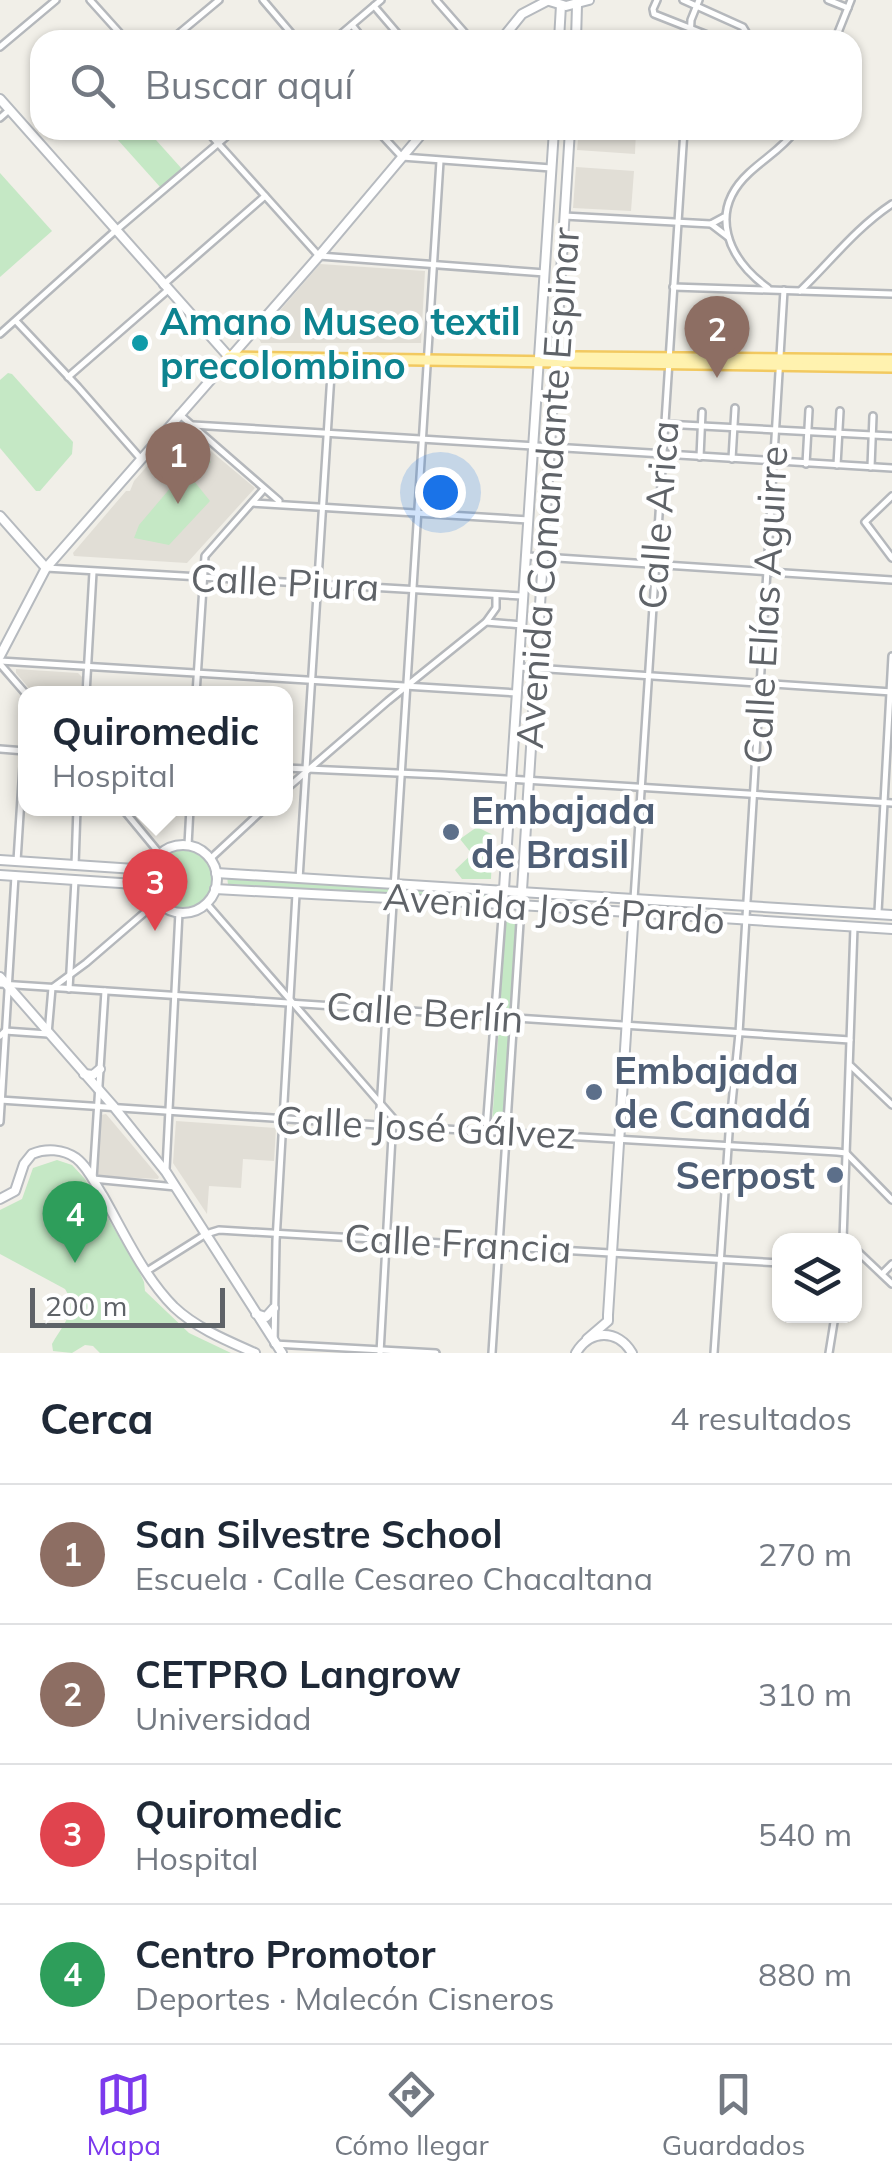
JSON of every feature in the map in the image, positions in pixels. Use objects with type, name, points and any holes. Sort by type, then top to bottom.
[{"type":"main road","points":[[522,14],[525,0]]},
{"type":"main road","points":[[508,30],[522,14],[546,0],[560,5],[588,0]]},
{"type":"main road","points":[[576,30],[577,4]]},
{"type":"main road","points":[[559,30],[560,5]]},
{"type":"main road","points":[[0,99],[30,134]]},
{"type":"main road","points":[[36,140],[229,357],[892,364]]},
{"type":"main road","points":[[0,660],[46,568],[416,140]]},
{"type":"main road","name":"Avenida Comandante Espinar","points":[[503,904],[553,140]]},
{"type":"main road","name":"Avenida Comandante Espinar","points":[[520,906],[569,140]]},
{"type":"main road","points":[[546,244],[562,244]]},
{"type":"main road","points":[[0,516],[46,568]]},
{"type":"main road","points":[[174,846],[188,846],[210,859],[216,874],[215,889],[206,904],[179,912],[158,901],[150,885],[150,870],[160,854],[174,846]]},
{"type":"main road","points":[[0,860],[150,870]]},
{"type":"main road","name":"Avenida José Pardo","points":[[216,874],[892,915]]},
{"type":"main road","points":[[0,875],[150,885]]},
{"type":"main road","name":"Avenida José Pardo","points":[[215,889],[892,930]]},
{"type":"main road","points":[[630,1348],[608,1320],[634,900]]},
{"type":"main road","points":[[2,982],[114,1108],[177,1187],[256,1314],[262,1350]]},
{"type":"main road","points":[[84,1074],[94,1075],[100,1069]]},
{"type":"main road","points":[[0,1199],[15,1190],[27,1159],[37,1152],[52,1150],[70,1155],[93,1180],[146,1270],[172,1305],[186,1316],[262,1350],[282,1353]]},
{"type":"main road","points":[[256,1314],[268,1316],[274,1308]]},
{"type":"main road","points":[[573,1353],[608,1320]]},
{"type":"main road","points":[[585,1341],[606,1334],[630,1348]]},
{"type":"street","points":[[0,47],[56,0]]},
{"type":"street","points":[[90,0],[117,30]]},
{"type":"street","points":[[183,30],[220,0]]},
{"type":"street","points":[[264,0],[290,30]]},
{"type":"street","points":[[346,30],[381,0]]},
{"type":"street","points":[[436,0],[462,30]]},
{"type":"street","points":[[683,0],[698,3],[744,30]]},
{"type":"street","points":[[828,0],[848,8]]},
{"type":"street","points":[[839,30],[851,0]]},
{"type":"street","points":[[655,1],[654,14],[695,30]]},
{"type":"street","points":[[690,28],[698,3]]},
{"type":"street","points":[[374,6],[394,30]]},
{"type":"street","points":[[352,25],[356,30]]},
{"type":"street","points":[[0,118],[9,110]]},
{"type":"street","points":[[215,140],[319,256],[545,273]]},
{"type":"street","points":[[0,334],[223,140]]},
{"type":"street","points":[[387,140],[402,157],[551,168]]},
{"type":"street","name":"Calle Arica","points":[[634,900],[683,140]]},
{"type":"street","points":[[770,290],[748,271],[734,250],[726,216],[743,180],[787,140]]},
{"type":"street","points":[[379,1126],[440,161]]},
{"type":"street","points":[[68,376],[265,196]]},
{"type":"street","points":[[800,291],[847,241],[892,204]]},
{"type":"street","points":[[876,214],[892,215]]},
{"type":"street","points":[[564,216],[711,224],[726,216]]},
{"type":"street","points":[[711,224],[728,237]]},
{"type":"street","points":[[673,286],[892,294]]},
{"type":"street","name":"Calle Elías Aguirre","points":[[714,1353],[739,1032],[784,290]]},
{"type":"street","points":[[16,320],[141,460]]},
{"type":"street","points":[[300,879],[332,358]]},
{"type":"street","points":[[732,459],[734,408]]},
{"type":"street","points":[[806,464],[809,410]]},
{"type":"street","points":[[837,465],[840,411]]},
{"type":"street","points":[[700,456],[702,412]]},
{"type":"street","points":[[179,414],[281,503]]},
{"type":"street","points":[[871,467],[874,416]]},
{"type":"street","points":[[664,424],[892,436]]},
{"type":"street","points":[[193,425],[892,468]]},
{"type":"street","points":[[202,433],[208,426]]},
{"type":"street","points":[[196,686],[205,556],[264,488]]},
{"type":"street","points":[[892,496],[865,522],[892,558]]},
{"type":"street","points":[[252,502],[530,520]]},
{"type":"street","points":[[527,556],[892,580]]},
{"type":"street","name":"Calle Piura","points":[[46,568],[524,596]]},
{"type":"street","points":[[87,686],[93,570]]},
{"type":"street","points":[[293,783],[486,622],[496,608],[496,594]]},
{"type":"street","points":[[486,622],[522,625]]},
{"type":"street","points":[[878,914],[888,803],[892,656]]},
{"type":"street","points":[[0,660],[517,693]]},
{"type":"street","points":[[0,660],[20,686]]},
{"type":"street","points":[[519,667],[891,692]]},
{"type":"street","points":[[418,676],[418,687]]},
{"type":"street","points":[[388,701],[399,701],[405,706]]},
{"type":"street","points":[[296,768],[888,803]]},
{"type":"street","points":[[296,768],[299,777]]},
{"type":"street","points":[[17,861],[20,816]]},
{"type":"street","points":[[75,865],[77,816]]},
{"type":"street","points":[[129,816],[160,854]]},
{"type":"street","points":[[188,846],[190,816]]},
{"type":"street","points":[[210,859],[256,816]]},
{"type":"street","points":[[0,1122],[2,982],[15,876]]},
{"type":"street","points":[[69,989],[75,880]]},
{"type":"street","points":[[296,893],[274,1308],[262,1350],[436,1353]]},
{"type":"street","points":[[3,1034],[48,1034],[52,988],[158,901]]},
{"type":"street","points":[[206,904],[290,1003],[378,1096]]},
{"type":"street","points":[[486,1130],[503,904]]},
{"type":"street","points":[[492,1353],[520,906]]},
{"type":"street","points":[[166,1172],[179,912]]},
{"type":"street","points":[[844,1233],[854,927]]},
{"type":"street","name":"Calle Berlín","points":[[2,982],[850,1040]]},
{"type":"street","points":[[105,991],[93,1180],[177,1187]]},
{"type":"street","points":[[850,1064],[892,1105]]},
{"type":"street","name":"Calle José Gálvez","points":[[1,1100],[846,1153]]},
{"type":"street","points":[[380,1104],[393,1118],[380,1351]]},
{"type":"street","points":[[846,1153],[892,1200]]},
{"type":"street","name":"Calle Francia","points":[[146,1270],[206,1234],[220,1230],[772,1263]]},
{"type":"street","points":[[862,1255],[892,1284]]},
{"type":"street","points":[[882,1274],[892,1264]]},
{"type":"street","points":[[829,1353],[834,1323]]},
{"type":"shaded area","points":[[578,140],[636,140],[635,154],[577,150]]},
{"type":"shaded area","points":[[576,167],[634,171],[631,211],[573,208]]},
{"type":"shaded area","points":[[320,264],[425,271],[421,343],[261,343],[258,336]]},
{"type":"shaded area","points":[[182,427],[255,488],[187,563],[74,556],[73,553]]},
{"type":"shaded area","points":[[16,669],[78,673],[81,686],[27,686]]},
{"type":"shaded area","points":[[106,1114],[158,1179],[97,1173],[101,1115]]},
{"type":"shaded area","points":[[176,1121],[276,1128],[274,1161],[243,1159],[241,1188],[209,1186],[207,1214],[173,1163]]},
{"type":"green space","points":[[118,140],[156,140],[182,169],[161,188]]},
{"type":"green space","points":[[0,173],[52,231],[0,277]]},
{"type":"green space","points":[[8,373],[73,442],[72,454],[40,491],[0,448],[0,380]]},
{"type":"green space","points":[[200,453],[211,462],[194,481],[210,501],[169,545],[134,538],[139,525]]},
{"type":"green space","points":[[477,827],[493,835],[491,879],[462,879],[455,870],[472,854],[460,839]]},
{"type":"green space","points":[[183,847],[205,856],[214,878],[205,900],[183,909],[161,900],[152,878],[161,856]]},
{"type":"green space","points":[[227,877],[492,892],[491,900],[228,884]]},
{"type":"green space","points":[[506,915],[516,916],[510,1009],[499,1009]]},
{"type":"green space","points":[[499,1026],[509,1035],[503,1124],[492,1123]]},
{"type":"green space","points":[[57,1160],[72,1165],[85,1179],[139,1271],[145,1291],[189,1333],[231,1353],[100,1353],[85,1345],[72,1353],[53,1351],[52,1344],[70,1311],[69,1297],[65,1289],[0,1254],[0,1210],[22,1199],[33,1168]]},
{"type":"place","name":"Amano Museo textil precolombino","points":[[140,343]]},
{"type":"place","name":"CETPRO Langrow","points":[[717,378]]},
{"type":"place","name":"San Silvestre School","points":[[178,504]]},
{"type":"place","name":"Embajada de Brasil","points":[[451,832]]},
{"type":"place","name":"Quiromedic","points":[[155,931]]},
{"type":"place","name":"Embajada de Canadá","points":[[594,1092]]},
{"type":"place","name":"Serpost","points":[[835,1175]]},
{"type":"place","name":"Centro Promotor","points":[[75,1263]]}]
